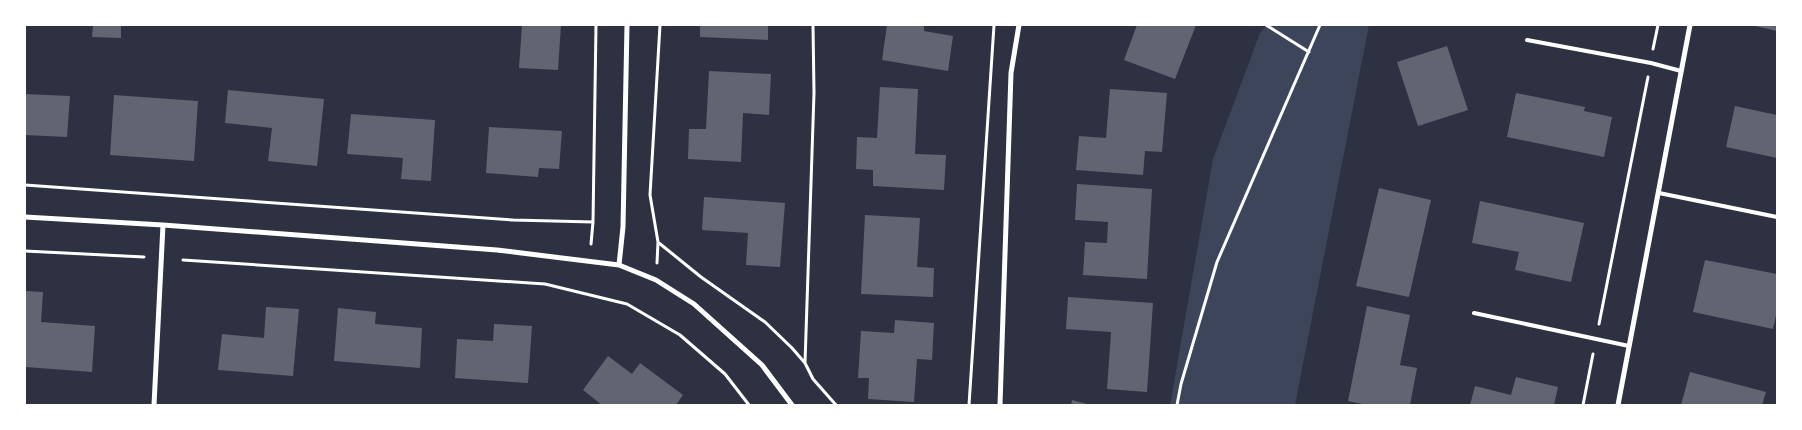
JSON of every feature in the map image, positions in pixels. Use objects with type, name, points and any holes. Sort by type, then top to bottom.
[{"type":"street","points":[[619,265],[623,227],[627,25]]},
{"type":"street","points":[[1000,405],[1011,73],[1019,25]]},
{"type":"street","points":[[1618,405],[1690,25]]},
{"type":"street","points":[[25,217],[163,225],[497,250],[619,265],[656,280],[694,304],[762,365],[792,405]]},
{"type":"street","points":[[154,405],[163,225]]},
{"type":"lane","points":[[1527,40],[1651,63],[1681,71]]},
{"type":"lane","points":[[1659,193],[1777,217]]},
{"type":"lane","points":[[1474,313],[1629,346]]},
{"type":"path","points":[[590,262],[593,222],[596,25]]},
{"type":"path","points":[[660,25],[650,195],[658,242],[702,277],[765,322],[805,363],[813,379],[836,405]]},
{"type":"path","points":[[805,363],[814,94],[813,25]]},
{"type":"path","points":[[969,405],[994,25]]},
{"type":"path","points":[[1266,25],[1308,52]]},
{"type":"path","points":[[1177,405],[1181,384],[1217,262],[1320,25]]},
{"type":"path","points":[[1583,405],[1658,25]]},
{"type":"path","points":[[25,185],[503,219],[593,222]]},
{"type":"path","points":[[25,251],[144,258]]},
{"type":"path","points":[[183,260],[545,284],[627,304],[680,335],[726,374],[749,405]]},
{"type":"shaded area","points":[[1267,25],[1369,25],[1295,405],[1170,405],[1213,159],[1260,33]]},
{"type":"building","points":[[93,25],[121,25],[121,38],[92,37]]},
{"type":"building","points":[[522,25],[561,25],[558,70],[519,68]]},
{"type":"building","points":[[700,25],[768,25],[768,40],[700,37]]},
{"type":"building","points":[[887,25],[924,25],[924,31],[953,36],[948,71],[882,60]]},
{"type":"building","points":[[1137,25],[1196,25],[1175,79],[1124,60]]},
{"type":"building","points":[[1777,25],[1777,31],[1755,26]]},
{"type":"building","points":[[1447,46],[1468,110],[1418,126],[1397,62]]},
{"type":"building","points":[[709,71],[771,74],[769,115],[743,113],[741,162],[688,159],[689,129],[706,129]]},
{"type":"building","points":[[880,87],[918,89],[915,154],[946,155],[944,190],[873,186],[873,170],[856,169],[857,137],[877,138]]},
{"type":"building","points":[[1110,89],[1167,93],[1162,152],[1145,151],[1143,175],[1076,170],[1079,136],[1106,138]]},
{"type":"building","points":[[228,90],[324,99],[317,166],[268,161],[272,128],[225,123]]},
{"type":"building","points":[[1516,93],[1585,107],[1584,111],[1612,117],[1604,157],[1507,137]]},
{"type":"building","points":[[25,94],[70,96],[67,137],[25,135]]},
{"type":"building","points":[[114,95],[198,101],[194,161],[110,155]]},
{"type":"building","points":[[1735,106],[1777,115],[1777,158],[1726,147]]},
{"type":"building","points":[[351,114],[435,120],[431,181],[401,179],[403,158],[347,154]]},
{"type":"building","points":[[489,127],[562,131],[559,169],[539,168],[538,177],[486,173]]},
{"type":"building","points":[[1077,184],[1152,189],[1147,279],[1083,275],[1085,242],[1107,243],[1108,222],[1075,220]]},
{"type":"building","points":[[1379,188],[1431,200],[1409,297],[1356,286]]},
{"type":"building","points":[[704,197],[785,203],[780,267],[746,265],[748,233],[702,230]]},
{"type":"building","points":[[1480,201],[1584,223],[1571,282],[1515,270],[1519,252],[1472,243]]},
{"type":"building","points":[[865,215],[920,218],[917,267],[934,268],[933,297],[861,294]]},
{"type":"building","points":[[1705,260],[1777,274],[1777,311],[1773,329],[1693,312]]},
{"type":"building","points":[[25,291],[43,292],[41,322],[95,326],[92,372],[26,367]]},
{"type":"building","points":[[1068,297],[1153,303],[1147,392],[1107,389],[1111,332],[1066,329]]},
{"type":"building","points":[[1367,306],[1410,315],[1400,365],[1417,368],[1410,405],[1367,405],[1348,401]]},
{"type":"building","points":[[266,307],[299,309],[293,376],[218,370],[222,334],[264,338]]},
{"type":"building","points":[[338,308],[376,312],[375,324],[422,328],[420,368],[334,361]]},
{"type":"building","points":[[895,320],[934,323],[932,360],[917,359],[914,402],[868,399],[869,378],[858,378],[861,331],[894,333]]},
{"type":"building","points":[[494,324],[532,326],[528,383],[455,378],[457,339],[493,341]]},
{"type":"building","points":[[608,356],[632,374],[640,363],[683,395],[676,405],[602,405],[583,390]]},
{"type":"building","points":[[1690,372],[1766,392],[1762,405],[1681,405]]},
{"type":"building","points":[[1516,377],[1558,387],[1554,405],[1470,405],[1475,386],[1511,395]]},
{"type":"building","points":[[1072,400],[1087,404],[1087,405],[1071,405]]}]
